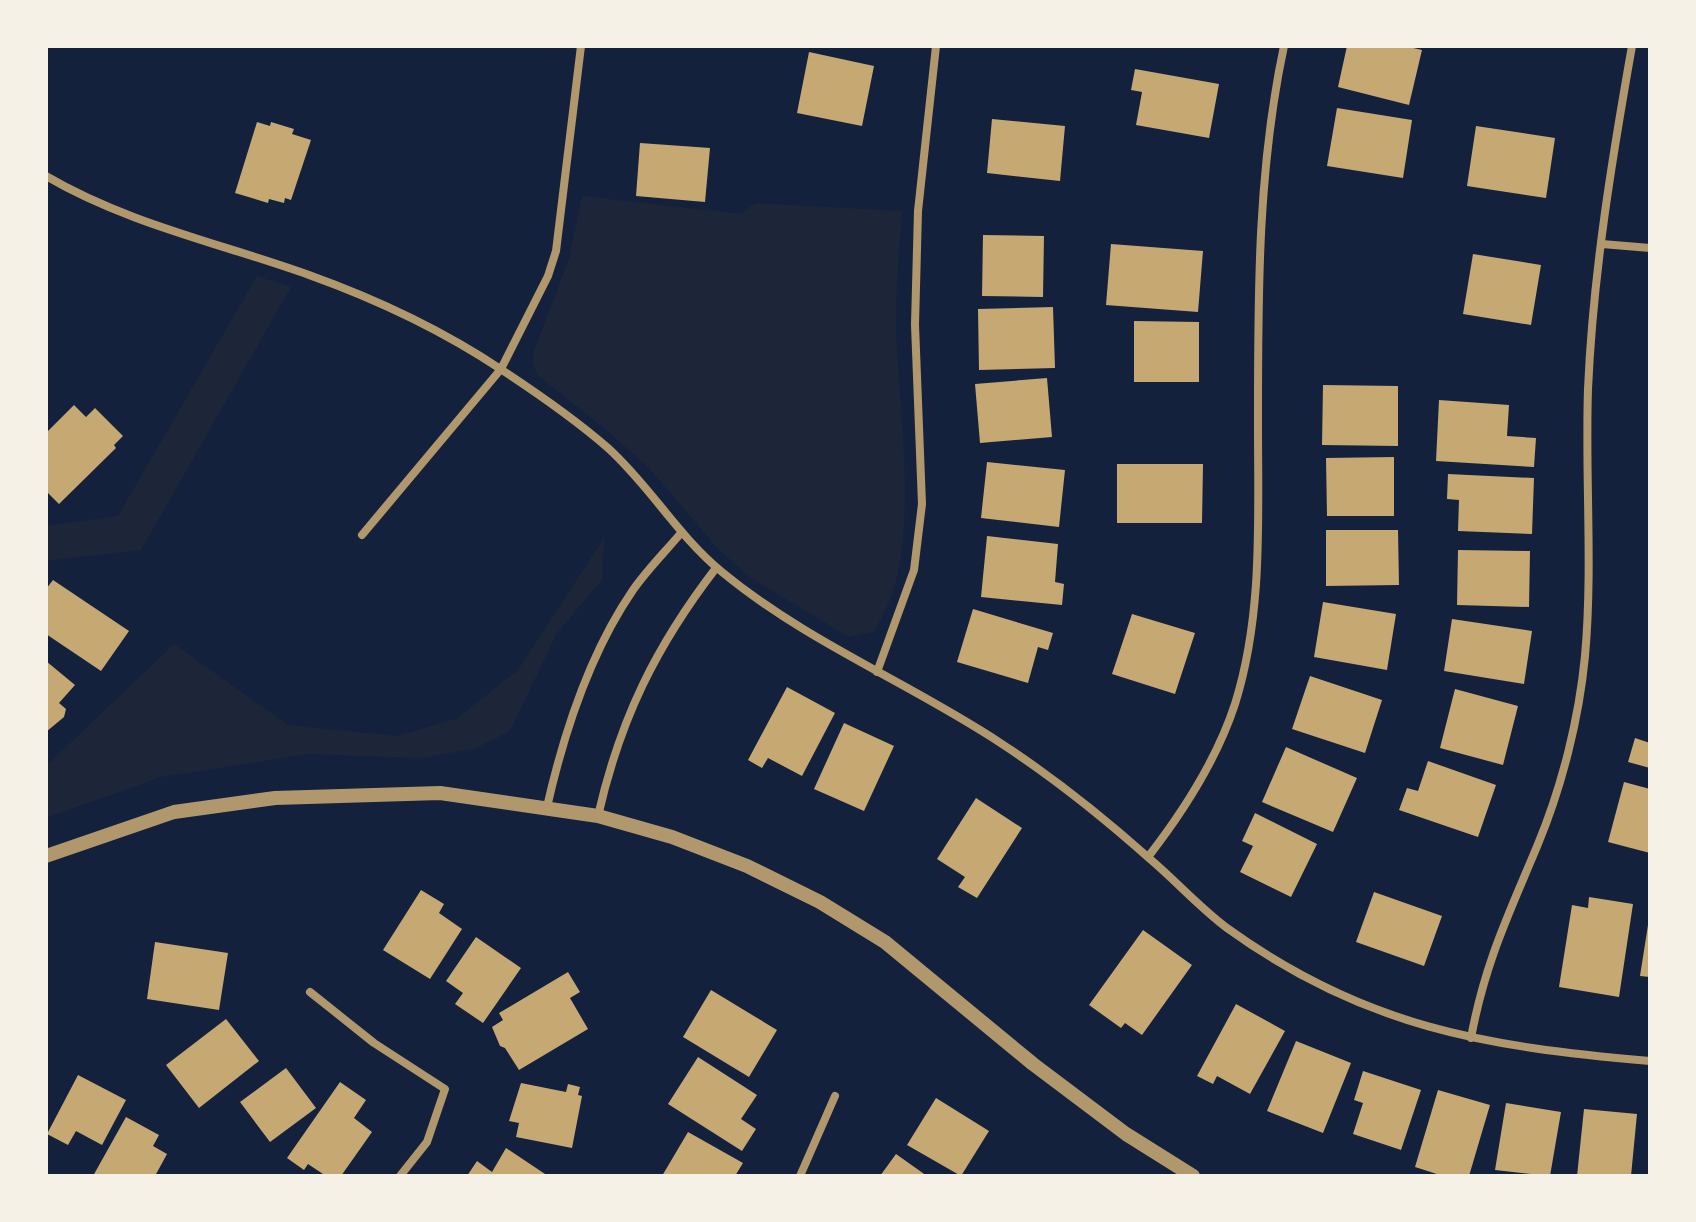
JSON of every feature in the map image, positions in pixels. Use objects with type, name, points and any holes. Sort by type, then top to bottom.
[{"type":"street","points":[[362,535],[501,369],[548,276],[556,251],[581,46]]},
{"type":"street","points":[[877,672],[914,570],[922,504],[915,325],[918,211],[936,46]]},
{"type":"street","points":[[1148,857],[1179,817],[1234,707],[1251,639],[1258,562],[1259,256],[1268,143],[1284,46]]},
{"type":"street","points":[[1471,1038],[1480,988],[1497,936],[1539,841],[1572,736],[1585,655],[1588,387],[1608,184],[1632,46]]},
{"type":"street","points":[[46,176],[83,197],[153,225],[307,274],[375,300],[501,369],[608,449],[681,533],[716,568],[767,608],[1003,745],[1148,857],[1223,925],[1292,972],[1357,1004],[1417,1026],[1471,1038],[1650,1061]]},
{"type":"street","points":[[1602,244],[1650,248]]},
{"type":"street","points":[[547,807],[576,706],[606,634],[634,588],[681,533]]},
{"type":"street","points":[[598,816],[606,781],[654,657],[678,618],[716,568]]},
{"type":"street","points":[[46,856],[174,812],[275,798],[440,793],[598,816],[672,837],[747,866],[833,910],[885,942],[1033,1064],[1126,1134],[1193,1176]]},
{"type":"street","points":[[310,992],[374,1043],[445,1089],[427,1142],[400,1176]]},
{"type":"street","points":[[800,1176],[835,1096]]},
{"type":"shaded area","points":[[582,196],[741,214],[755,203],[902,211],[896,308],[905,475],[904,520],[900,562],[890,600],[873,632],[849,637],[751,578],[719,550],[650,469],[538,376],[532,363],[535,348],[569,259]]},
{"type":"shaded area","points":[[257,276],[291,287],[141,550],[46,561],[46,526],[118,516]]},
{"type":"shaded area","points":[[604,538],[602,580],[557,633],[510,731],[474,749],[420,758],[308,754],[161,777],[46,818],[46,766],[174,644],[288,725],[396,736],[456,719],[518,670]]},
{"type":"building","points":[[1347,46],[1405,46],[1422,50],[1409,105],[1338,87]]},
{"type":"building","points":[[809,52],[874,66],[862,126],[797,113]]},
{"type":"building","points":[[1135,69],[1219,84],[1209,138],[1136,125],[1142,92],[1131,90]]},
{"type":"building","points":[[1337,108],[1412,120],[1403,178],[1327,166]]},
{"type":"building","points":[[992,119],[1065,126],[1060,181],[987,173]]},
{"type":"building","points":[[257,122],[270,126],[271,122],[294,129],[292,134],[311,140],[291,200],[285,198],[284,203],[269,199],[268,203],[235,193]]},
{"type":"building","points":[[1476,126],[1555,138],[1546,198],[1467,186]]},
{"type":"building","points":[[640,143],[710,148],[705,202],[636,196]]},
{"type":"building","points":[[983,235],[1044,236],[1043,297],[982,296]]},
{"type":"building","points":[[1111,244],[1203,251],[1198,312],[1106,305]]},
{"type":"building","points":[[1473,254],[1541,265],[1531,325],[1463,314]]},
{"type":"building","points":[[1053,307],[1055,368],[979,370],[978,309]]},
{"type":"building","points":[[1134,321],[1199,322],[1199,382],[1134,382]]},
{"type":"building","points":[[1047,378],[1052,437],[980,443],[975,384]]},
{"type":"building","points":[[1323,385],[1398,386],[1398,446],[1322,445]]},
{"type":"building","points":[[1439,400],[1509,405],[1507,436],[1536,438],[1534,467],[1436,461]]},
{"type":"building","points":[[74,405],[86,417],[95,408],[123,436],[114,445],[116,448],[59,504],[46,491],[46,433]]},
{"type":"building","points":[[1394,457],[1394,516],[1327,516],[1326,458]]},
{"type":"building","points":[[987,462],[1065,470],[1059,527],[981,518]]},
{"type":"building","points":[[1117,464],[1203,464],[1202,523],[1117,523]]},
{"type":"building","points":[[1448,474],[1534,478],[1532,534],[1458,531],[1459,500],[1447,499]]},
{"type":"building","points":[[1326,530],[1398,530],[1399,585],[1326,586]]},
{"type":"building","points":[[987,536],[1058,544],[1055,582],[1064,584],[1062,605],[981,597]]},
{"type":"building","points":[[1458,550],[1530,551],[1529,607],[1457,605]]},
{"type":"building","points":[[53,580],[129,631],[101,671],[46,634],[46,589]]},
{"type":"building","points":[[1323,602],[1396,614],[1387,670],[1314,657]]},
{"type":"building","points":[[973,609],[1053,633],[1048,650],[1038,647],[1028,683],[957,662]]},
{"type":"building","points":[[1132,614],[1195,633],[1175,694],[1112,674]]},
{"type":"building","points":[[1452,619],[1532,631],[1524,684],[1444,671]]},
{"type":"building","points":[[46,661],[75,685],[59,703],[66,709],[64,717],[46,732]]},
{"type":"building","points":[[1310,676],[1382,700],[1365,753],[1292,729]]},
{"type":"building","points":[[787,687],[835,713],[802,776],[768,758],[762,768],[748,760]]},
{"type":"building","points":[[1455,689],[1518,706],[1503,765],[1440,748]]},
{"type":"building","points":[[844,723],[894,746],[864,811],[814,789]]},
{"type":"building","points":[[1635,738],[1650,743],[1650,768],[1628,762]]},
{"type":"building","points":[[1286,747],[1357,778],[1333,832],[1262,802]]},
{"type":"building","points":[[1428,761],[1496,785],[1478,837],[1399,810],[1407,788],[1418,791]]},
{"type":"building","points":[[1624,782],[1650,789],[1650,853],[1608,842]]},
{"type":"building","points":[[976,798],[1022,828],[977,898],[958,887],[965,877],[937,859]]},
{"type":"building","points":[[1255,813],[1317,844],[1291,897],[1240,872],[1253,846],[1242,841]]},
{"type":"building","points":[[421,890],[444,904],[439,913],[462,929],[430,979],[383,950]]},
{"type":"building","points":[[1374,892],[1442,916],[1424,966],[1356,942]]},
{"type":"building","points":[[1589,897],[1633,904],[1619,997],[1559,987],[1572,905],[1588,908]]},
{"type":"building","points":[[1650,925],[1650,977],[1640,976]]},
{"type":"building","points":[[1143,930],[1192,965],[1142,1035],[1125,1023],[1121,1028],[1089,1005]]},
{"type":"building","points":[[476,937],[521,968],[483,1023],[455,1004],[463,993],[446,981]]},
{"type":"building","points":[[155,942],[228,953],[219,1010],[147,999]]},
{"type":"building","points":[[568,972],[580,992],[570,998],[588,1029],[519,1070],[505,1048],[500,1046],[492,1027],[503,1020],[499,1013]]},
{"type":"building","points":[[711,990],[777,1030],[749,1077],[683,1037]]},
{"type":"building","points":[[1236,1004],[1285,1031],[1250,1094],[1217,1076],[1213,1084],[1197,1076]]},
{"type":"building","points":[[226,1019],[259,1061],[199,1108],[166,1065]]},
{"type":"building","points":[[1296,1041],[1351,1063],[1323,1133],[1267,1111]]},
{"type":"building","points":[[698,1057],[757,1095],[741,1119],[756,1129],[742,1151],[668,1104]]},
{"type":"building","points":[[286,1068],[316,1108],[270,1142],[240,1102]]},
{"type":"building","points":[[1363,1071],[1421,1090],[1401,1150],[1353,1134],[1363,1103],[1354,1100]]},
{"type":"building","points":[[78,1075],[126,1100],[102,1145],[76,1131],[68,1145],[47,1134]]},
{"type":"building","points":[[340,1082],[366,1100],[354,1118],[372,1132],[341,1176],[326,1176],[308,1164],[304,1170],[287,1158]]},
{"type":"building","points":[[521,1083],[566,1092],[568,1084],[580,1087],[578,1095],[582,1096],[572,1148],[516,1137],[519,1123],[509,1121]]},
{"type":"building","points":[[1438,1090],[1490,1105],[1469,1176],[1443,1176],[1415,1167]]},
{"type":"building","points":[[936,1098],[989,1131],[961,1176],[907,1145]]},
{"type":"building","points":[[1506,1103],[1561,1112],[1550,1176],[1495,1170]]},
{"type":"building","points":[[1584,1109],[1637,1114],[1631,1176],[1577,1176]]},
{"type":"building","points":[[126,1117],[159,1135],[153,1146],[167,1154],[155,1176],[93,1176]]},
{"type":"building","points":[[688,1132],[743,1163],[735,1176],[662,1176]]},
{"type":"building","points":[[506,1148],[548,1176],[467,1176],[477,1161],[492,1172]]},
{"type":"building","points":[[896,1154],[927,1176],[880,1176]]}]
